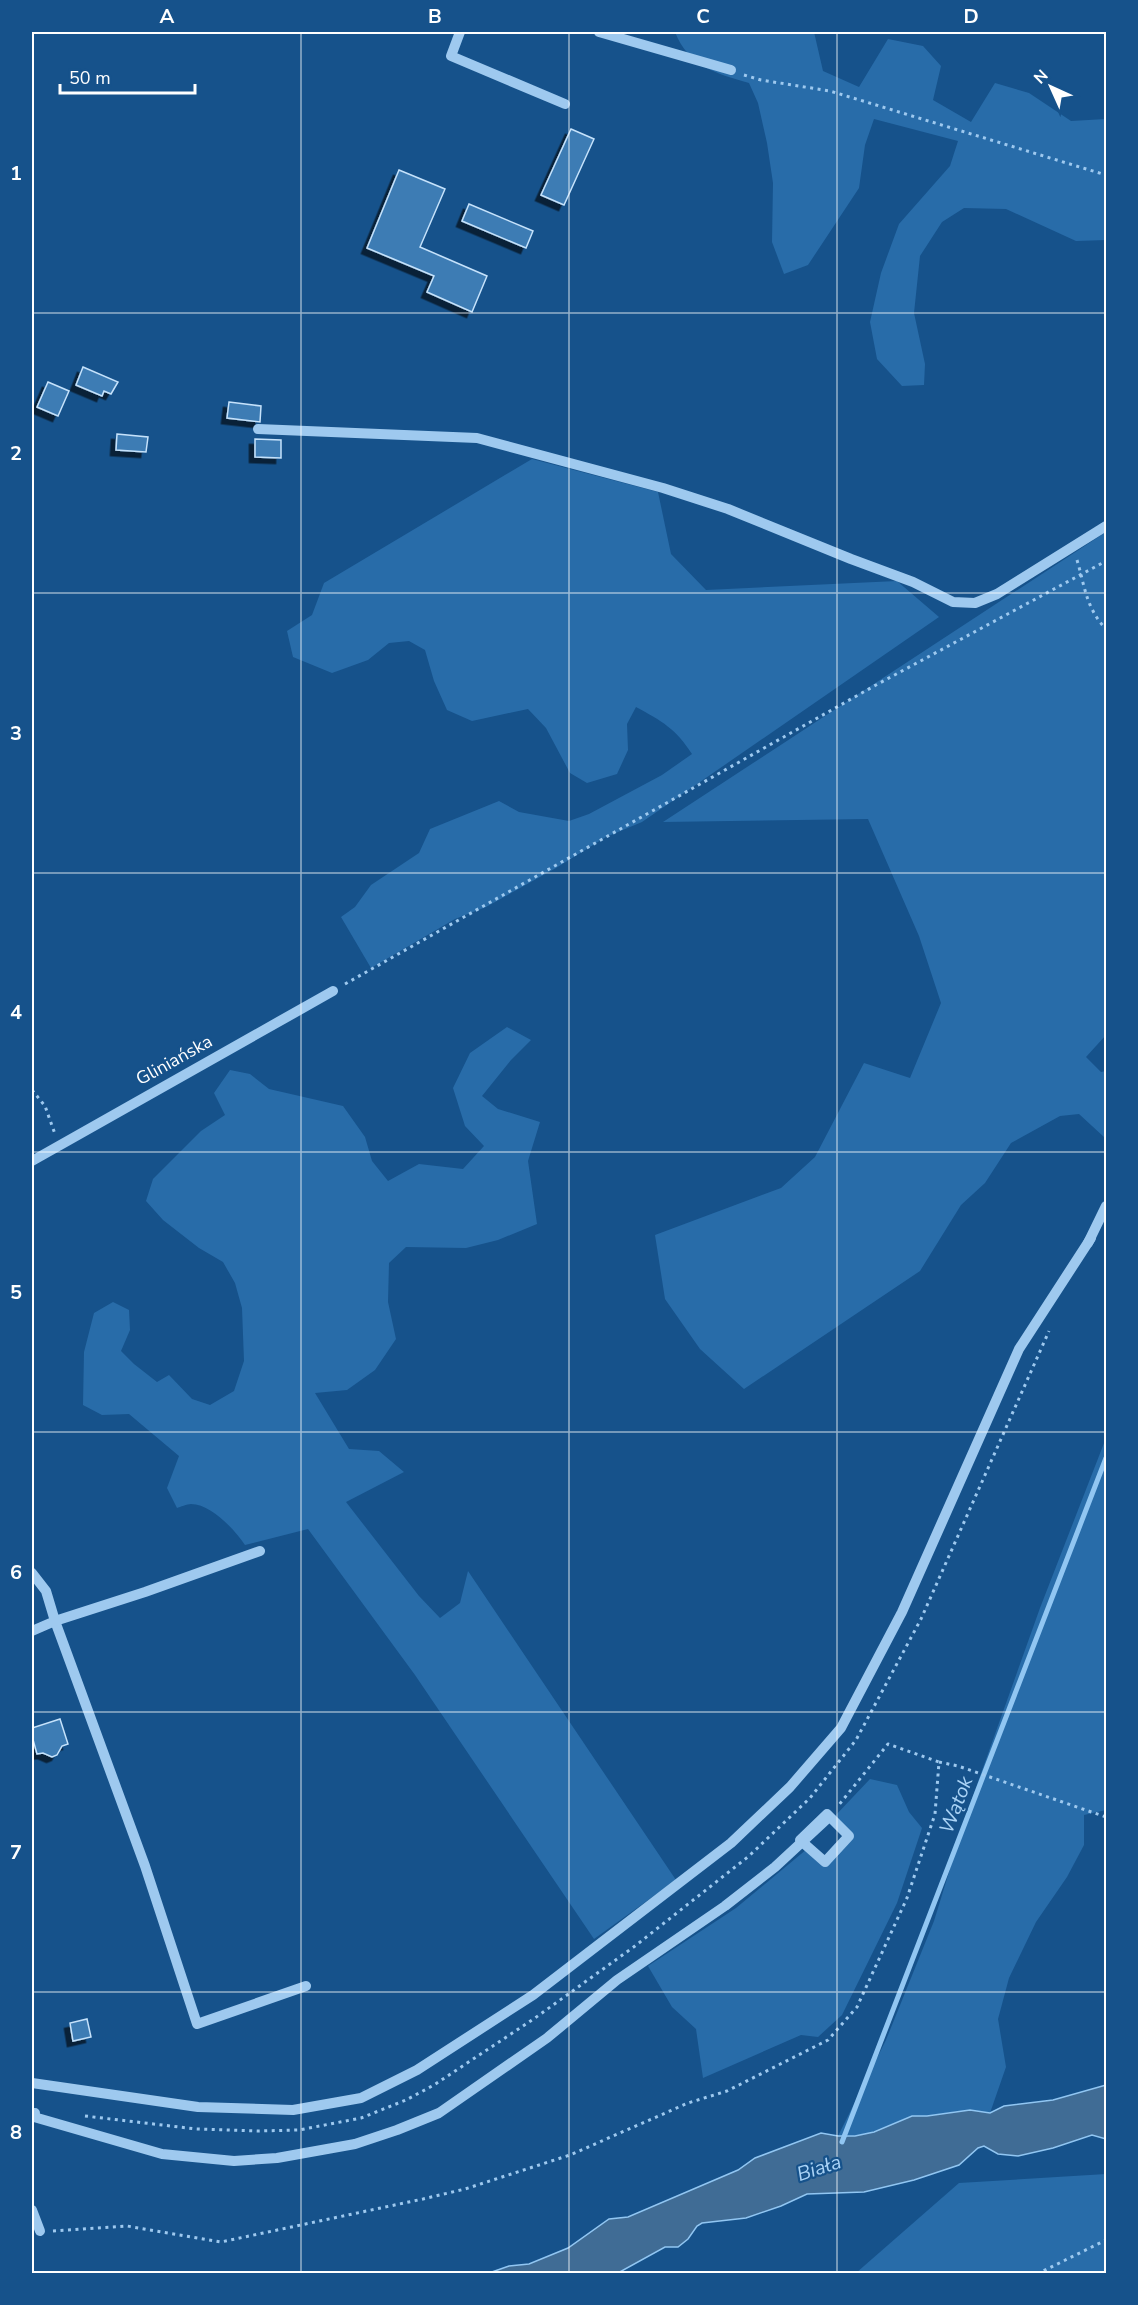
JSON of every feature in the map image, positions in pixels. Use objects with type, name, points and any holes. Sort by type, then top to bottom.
[{"type":"street","points":[[460,32],[451,56],[565,104]]},
{"type":"street","points":[[599,32],[731,70]]},
{"type":"street","points":[[258,429],[477,438],[663,488],[728,509],[913,582],[953,602],[975,603],[997,594],[1107,526]]},
{"type":"street","name":"Gliniańska","points":[[32,1161],[333,991]]},
{"type":"street","points":[[32,2083],[198,2107],[293,2110],[361,2097],[417,2070],[533,1995],[731,1843],[790,1787],[841,1728],[902,1612],[1019,1349],[1070,1279],[1107,1206]]},
{"type":"street","points":[[32,1631],[55,1621],[260,1551]]},
{"type":"street","points":[[32,1573],[46,1591],[145,1866],[197,2024],[306,1986]]},
{"type":"street","points":[[36,2112],[34,2117],[162,2154],[234,2161],[277,2158],[355,2144],[397,2130],[439,2113],[547,2038],[617,1980],[725,1906],[775,1867],[802,1842],[800,1840],[826,1814],[849,1836],[825,1862],[802,1842]]},
{"type":"street","points":[[32,2210],[40,2231]]},
{"type":"path","points":[[731,70],[761,80],[830,91],[1107,175]]},
{"type":"path","points":[[333,991],[876,686],[1107,561]]},
{"type":"path","points":[[1081,576],[1094,616],[1107,629]]},
{"type":"path","points":[[32,1090],[45,1106],[59,1144]]},
{"type":"path","points":[[77,2115],[196,2129],[258,2131],[299,2130],[361,2118],[406,2100],[434,2085],[535,2018],[635,1946],[740,1863],[810,1798],[856,1740],[921,1619],[1051,1327]]},
{"type":"path","points":[[829,1817],[888,1744],[1107,1817]]},
{"type":"path","points":[[40,2231],[127,2226],[221,2242],[423,2199],[570,2155],[688,2103],[726,2091],[828,2040],[856,2007],[907,1898],[935,1814],[939,1762]]},
{"type":"path","points":[[1037,2274],[1107,2240]]},
{"type":"path","points":[[1050,2267],[1053,2274]]},
{"type":"shaded area","points":[[675,32],[814,32],[823,71],[859,87],[888,39],[923,46],[941,66],[933,100],[971,122],[995,83],[1029,93],[1071,121],[1106,119],[1106,240],[1076,241],[1006,209],[964,208],[942,222],[920,256],[914,313],[925,364],[924,385],[902,386],[877,359],[870,322],[881,273],[899,224],[950,166],[958,141],[874,119],[865,145],[859,188],[808,265],[784,274],[772,242],[773,183],[767,143],[758,103],[749,83],[715,72],[696,61],[681,44]]},
{"type":"shaded area","points":[[532,459],[658,492],[671,554],[706,590],[897,581],[939,617],[642,822],[606,837],[556,868],[486,907],[455,919],[371,968],[341,917],[355,907],[371,885],[419,853],[430,829],[499,801],[519,812],[569,821],[589,814],[662,775],[692,754],[668,726],[636,707],[627,724],[628,750],[617,774],[587,783],[570,773],[546,728],[528,709],[472,721],[447,710],[434,681],[425,650],[409,641],[389,643],[368,660],[332,673],[293,657],[287,631],[312,615],[324,583]]},
{"type":"shaded area","points":[[1106,532],[1106,1035],[1086,1057],[1101,1072],[1106,1071],[1106,1136],[1104,1137],[1079,1114],[1060,1116],[1011,1143],[985,1183],[961,1205],[920,1271],[744,1389],[700,1349],[665,1299],[655,1235],[781,1188],[815,1157],[864,1063],[910,1078],[941,1003],[919,936],[868,819],[663,822]]},
{"type":"shaded area","points":[[507,1027],[531,1040],[511,1060],[482,1096],[498,1109],[540,1122],[528,1161],[537,1224],[498,1240],[466,1248],[406,1247],[389,1263],[388,1302],[396,1339],[375,1370],[347,1390],[315,1393],[349,1449],[379,1451],[404,1472],[346,1502],[419,1596],[440,1618],[460,1603],[468,1571],[676,1880],[594,1939],[415,1675],[308,1529],[245,1545],[228,1525],[206,1508],[191,1504],[177,1508],[167,1488],[179,1456],[129,1414],[102,1415],[83,1405],[84,1352],[94,1313],[113,1302],[129,1310],[130,1330],[121,1351],[157,1382],[169,1375],[192,1399],[210,1405],[234,1391],[244,1361],[242,1308],[235,1283],[223,1262],[199,1248],[163,1220],[146,1201],[153,1179],[201,1131],[225,1115],[214,1093],[230,1070],[250,1074],[269,1089],[343,1106],[365,1137],[372,1161],[388,1181],[419,1164],[463,1169],[484,1146],[465,1126],[453,1088],[470,1053]]},
{"type":"shaded area","points":[[1106,1438],[1106,1810],[1084,1815],[1084,1845],[1067,1877],[1036,1922],[1009,1978],[998,2019],[1006,2067],[990,2113],[958,2111],[912,2116],[864,2135],[838,2136],[886,2040],[934,1921],[969,1807],[1040,1608]]},
{"type":"shaded area","points":[[870,1779],[897,1785],[909,1812],[922,1828],[897,1903],[842,2015],[818,2037],[801,2035],[703,2078],[696,2029],[672,2007],[648,1966],[736,1908],[807,1849],[825,1865],[853,1835],[834,1817]]},
{"type":"shaded area","points":[[1106,2174],[1106,2273],[856,2273],[959,2183]]},
{"type":"water","name":"Biała","points":[[1106,2085],[1106,2139],[1092,2135],[1053,2148],[1018,2156],[998,2154],[984,2146],[978,2148],[959,2165],[914,2180],[864,2192],[807,2194],[746,2218],[702,2223],[678,2247],[665,2247],[618,2273],[489,2273],[509,2266],[529,2264],[568,2248],[609,2219],[628,2217],[738,2170],[755,2158],[821,2133],[855,2136],[874,2132],[912,2116],[970,2110],[990,2113],[1004,2106],[1053,2100]]},
{"type":"building","points":[[571,129],[594,139],[564,205],[541,195]]},
{"type":"building","points":[[399,170],[445,189],[420,247],[487,276],[472,312],[427,292],[434,276],[367,248]]},
{"type":"building","points":[[469,204],[533,231],[526,248],[462,221]]},
{"type":"building","points":[[83,367],[118,382],[111,394],[104,391],[102,396],[76,385]]},
{"type":"building","points":[[48,382],[69,391],[58,416],[37,407]]},
{"type":"building","points":[[229,402],[261,406],[260,422],[227,418]]},
{"type":"building","points":[[117,434],[148,437],[146,452],[116,450]]},
{"type":"building","points":[[255,439],[281,440],[281,458],[255,457]]},
{"type":"building","points":[[60,1719],[68,1744],[62,1746],[57,1755],[52,1757],[43,1753],[37,1754],[32,1728]]},
{"type":"building","points":[[87,2019],[91,2037],[73,2041],[70,2023]]},
{"type":"waterway","name":"Wątok","points":[[842,2142],[1106,1458]]}]
